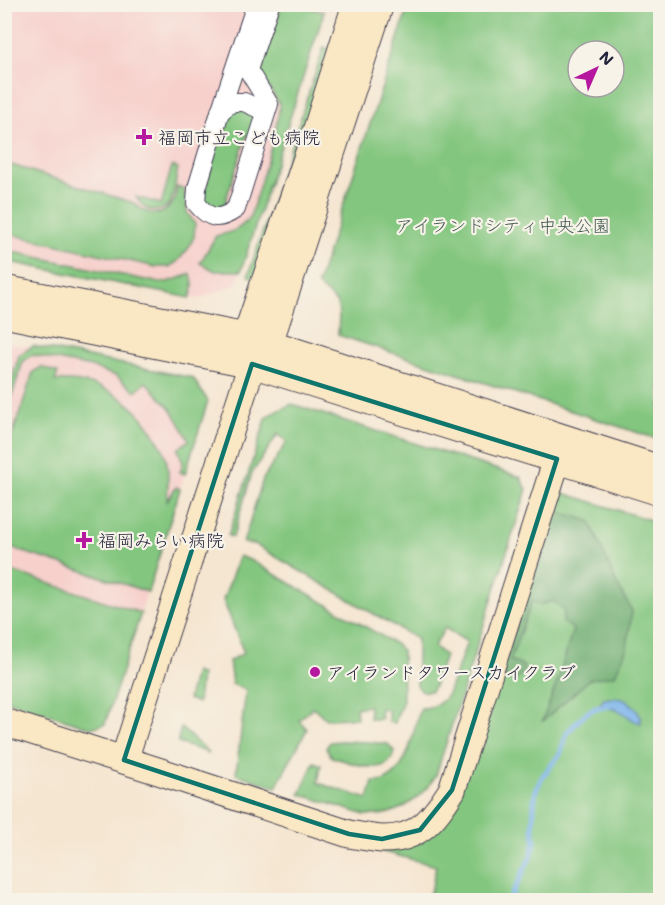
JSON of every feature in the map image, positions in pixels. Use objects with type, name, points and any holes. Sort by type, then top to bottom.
[{"type":"street","points":[[256,4],[197,188],[196,203],[205,214],[216,218],[226,216],[236,209],[266,112],[268,104],[248,70],[270,4]]},
{"type":"street","points":[[124,760],[256,348],[315,135],[370,6]]},
{"type":"street","points":[[220,112],[232,102],[244,102],[266,112]]},
{"type":"street","points":[[4,289],[256,348],[660,469]]},
{"type":"street","points":[[7,322],[256,348],[557,459],[660,492]]},
{"type":"street","points":[[4,722],[349,834],[382,839],[403,837],[420,830],[437,813],[452,790],[557,459]]},
{"type":"highlighted area","points":[[252,364],[557,459],[452,790],[420,830],[382,839],[349,834],[124,760]]},
{"type":"shaded area","name":"福岡市立こども病院","points":[[4,5],[327,5],[236,285],[198,299],[5,261]]},
{"type":"shaded area","name":"福岡みらい病院","points":[[4,342],[193,378],[208,401],[105,724],[5,700]]},
{"type":"green space","points":[[282,5],[298,5],[324,12],[241,271],[215,271],[200,263],[216,236],[238,228],[250,217],[274,137],[280,105],[259,73]]},
{"type":"green space","name":"アイランドシティ中央公園","points":[[409,5],[660,5],[660,440],[338,335],[337,303],[317,285]]},
{"type":"green space","points":[[324,47],[333,50],[257,279],[248,276]]},
{"type":"green space","points":[[233,106],[258,118],[252,137],[247,135],[225,203],[232,204],[218,211],[210,206],[203,197],[225,117]]},
{"type":"green space","points":[[5,163],[134,203],[154,213],[164,211],[169,207],[175,199],[177,187],[184,188],[187,212],[195,224],[194,237],[177,262],[169,267],[156,267],[5,233]]},
{"type":"green space","points":[[172,166],[178,168],[169,205],[158,210],[145,208],[136,197],[161,204]]},
{"type":"green space","points":[[4,250],[160,283],[191,274],[193,289],[190,298],[5,261]]},
{"type":"green space","points":[[33,346],[193,378],[208,401],[185,474],[180,472],[183,463],[178,449],[189,440],[172,410],[146,382],[135,391],[116,376],[91,367],[32,355],[23,362],[5,417],[5,403],[19,355]]},
{"type":"green space","points":[[41,367],[58,373],[55,381],[87,383],[115,394],[138,413],[164,451],[168,470],[167,501],[176,487],[180,489],[148,592],[5,546],[5,458],[33,372]]},
{"type":"green space","points":[[292,404],[520,477],[527,489],[436,775],[415,799],[406,806],[387,814],[365,815],[300,794],[314,762],[321,765],[318,783],[368,799],[373,782],[380,782],[394,774],[405,759],[421,708],[437,705],[448,694],[467,642],[445,628],[434,646],[445,656],[434,687],[431,691],[422,691],[417,687],[417,639],[254,544],[243,543],[263,479],[287,442],[278,434],[252,473],[233,537],[228,536],[267,416]]},
{"type":"green space","points":[[560,492],[660,523],[660,900],[427,900],[436,866],[366,847],[422,842]]},
{"type":"green space","points":[[553,510],[590,521],[616,582],[632,611],[627,648],[615,675],[590,679],[542,722],[559,677],[573,629],[563,622],[564,610],[553,601],[540,605],[532,601],[510,660],[524,666],[522,674],[515,680],[500,673]]},
{"type":"green space","name":"アイランドタワースカイクラブ","points":[[239,556],[252,561],[394,643],[402,650],[403,700],[395,723],[388,722],[388,709],[380,709],[381,719],[370,719],[369,706],[356,708],[357,718],[326,719],[313,707],[299,720],[307,729],[276,787],[236,774],[246,690],[232,684],[229,661],[244,653],[223,600]]},
{"type":"green space","points":[[5,569],[141,613],[105,724],[91,728],[5,700]]},
{"type":"green space","points":[[195,672],[201,675],[198,703],[188,699]]},
{"type":"green space","points":[[181,728],[209,753],[178,743]]},
{"type":"green space","points":[[330,742],[388,744],[394,751],[391,760],[385,765],[368,767],[332,757],[326,748]]},
{"type":"water","points":[[604,699],[626,700],[632,705],[638,712],[641,723],[622,712],[600,704]]},
{"type":"waterway","points":[[510,900],[531,856],[535,841],[534,803],[536,790],[542,777],[560,754],[567,733],[575,724],[595,708],[610,706]]},
{"type":"place","name":"福岡市立こども病院","points":[[144,137]]},
{"type":"place","name":"福岡みらい病院","points":[[84,540]]},
{"type":"place","name":"アイランドタワースカイクラブ","points":[[315,672]]}]
